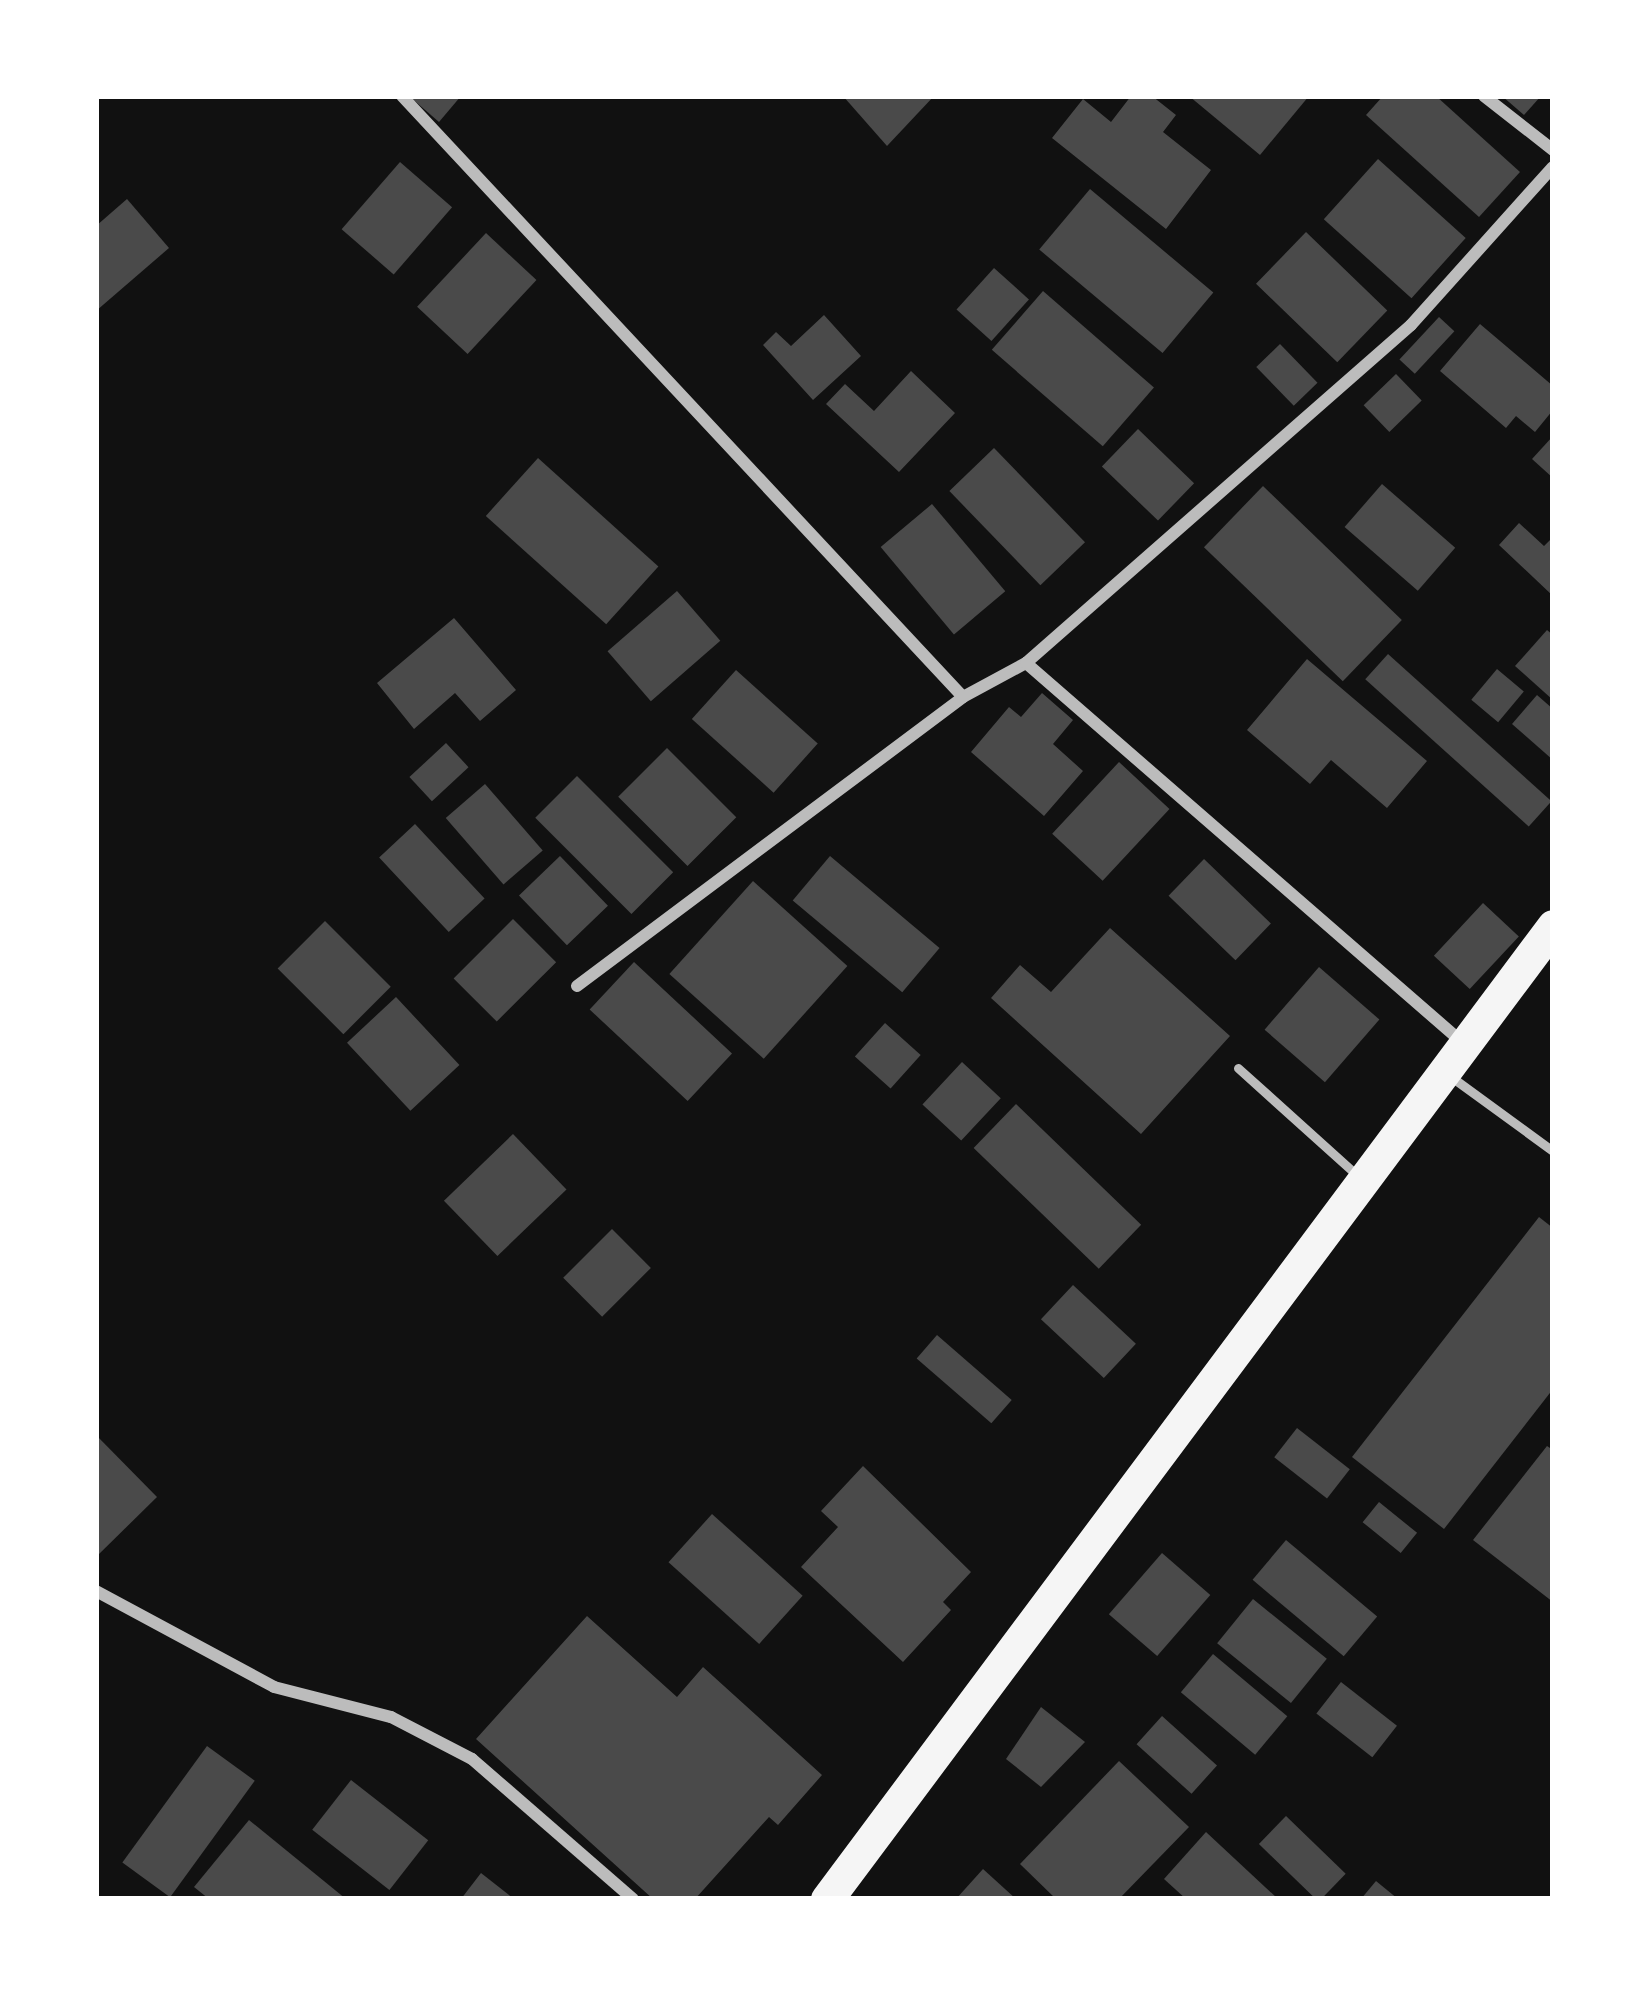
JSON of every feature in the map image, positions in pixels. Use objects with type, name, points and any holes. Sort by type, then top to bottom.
[{"type":"highway","points":[[827,1899],[1553,926]]},
{"type":"street","points":[[402,96],[962,697]]},
{"type":"street","points":[[1484,96],[1553,150]]},
{"type":"street","points":[[577,986],[962,697],[1026,663],[1411,325],[1553,167]]},
{"type":"street","points":[[1026,663],[1464,1044]]},
{"type":"street","points":[[96,1591],[274,1687],[391,1717],[472,1759],[633,1899]]},
{"type":"lane","points":[[1238,1068],[1364,1181]]},
{"type":"lane","points":[[1446,1073],[1553,1151]]},
{"type":"building","points":[[409,96],[461,96],[439,122]]},
{"type":"building","points":[[843,96],[934,96],[887,146]]},
{"type":"building","points":[[1131,96],[1152,96],[1176,115],[1163,132],[1211,170],[1166,229],[1052,138],[1083,99],[1111,122]]},
{"type":"building","points":[[1189,96],[1309,96],[1260,155]]},
{"type":"building","points":[[1383,96],[1436,96],[1520,172],[1479,217],[1366,115]]},
{"type":"building","points":[[1502,96],[1541,96],[1524,115]]},
{"type":"building","points":[[1378,159],[1466,238],[1411,298],[1324,219]]},
{"type":"building","points":[[400,162],[452,207],[394,274],[342,229]]},
{"type":"building","points":[[1090,189],[1213,292],[1163,353],[1039,250]]},
{"type":"building","points":[[127,199],[169,248],[96,311],[96,226]]},
{"type":"building","points":[[1306,232],[1387,310],[1337,362],[1256,284]]},
{"type":"building","points":[[486,233],[536,280],[468,354],[417,307]]},
{"type":"building","points":[[994,268],[1029,299],[991,341],[957,310]]},
{"type":"building","points":[[1043,291],[1154,387],[1103,446],[992,350]]},
{"type":"building","points":[[824,315],[861,356],[813,400],[763,345],[776,332],[791,346]]},
{"type":"building","points":[[1439,317],[1454,331],[1415,374],[1399,359]]},
{"type":"building","points":[[1480,324],[1553,386],[1553,410],[1535,432],[1516,416],[1506,428],[1440,371]]},
{"type":"building","points":[[1280,344],[1318,383],[1294,406],[1256,367]]},
{"type":"building","points":[[911,371],[955,413],[899,472],[826,404],[845,384],[874,411]]},
{"type":"building","points":[[1396,374],[1422,401],[1389,432],[1364,405]]},
{"type":"building","points":[[1138,429],[1194,483],[1158,521],[1102,466]]},
{"type":"building","points":[[1553,436],[1553,478],[1532,459]]},
{"type":"building","points":[[994,448],[1085,542],[1040,585],[949,491]]},
{"type":"building","points":[[538,458],[658,566],[606,624],[486,516]]},
{"type":"building","points":[[1382,484],[1455,548],[1418,591],[1345,527]]},
{"type":"building","points":[[1263,486],[1402,620],[1343,681],[1204,547]]},
{"type":"building","points":[[932,504],[1005,591],[954,634],[881,547]]},
{"type":"building","points":[[1519,523],[1544,546],[1553,537],[1553,596],[1499,545]]},
{"type":"building","points":[[677,591],[720,641],[651,701],[608,651]]},
{"type":"building","points":[[454,618],[516,690],[480,721],[455,693],[414,729],[377,683]]},
{"type":"building","points":[[1547,630],[1553,635],[1553,700],[1515,666]]},
{"type":"building","points":[[1388,654],[1551,801],[1529,826],[1365,679]]},
{"type":"building","points":[[1307,659],[1427,761],[1387,808],[1331,760],[1310,784],[1247,730]]},
{"type":"building","points":[[1497,669],[1524,691],[1498,722],[1471,700]]},
{"type":"building","points":[[736,670],[818,744],[774,793],[692,719]]},
{"type":"building","points":[[1042,693],[1073,720],[1053,744],[1083,771],[1044,816],[971,752],[1009,707],[1021,717]]},
{"type":"building","points":[[1537,695],[1553,709],[1553,760],[1512,724]]},
{"type":"building","points":[[446,743],[469,767],[432,801],[409,777]]},
{"type":"building","points":[[667,748],[736,817],[688,866],[618,797]]},
{"type":"building","points":[[1119,762],[1169,809],[1103,881],[1052,834]]},
{"type":"building","points":[[577,776],[673,872],[631,914],[535,818]]},
{"type":"building","points":[[485,784],[543,850],[503,885],[446,818]]},
{"type":"building","points":[[415,824],[485,899],[449,932],[379,857]]},
{"type":"building","points":[[560,856],[608,906],[567,945],[519,896]]},
{"type":"building","points":[[830,856],[940,948],[902,992],[793,900]]},
{"type":"building","points":[[1204,859],[1271,924],[1235,960],[1169,896]]},
{"type":"building","points":[[753,881],[847,966],[764,1059],[669,974]]},
{"type":"building","points":[[1483,903],[1519,936],[1470,989],[1434,956]]},
{"type":"building","points":[[513,919],[556,962],[497,1022],[454,978]]},
{"type":"building","points":[[325,921],[391,987],[343,1034],[278,968]]},
{"type":"building","points":[[1110,928],[1230,1036],[1141,1134],[991,998],[1020,965],[1051,992]]},
{"type":"building","points":[[634,962],[732,1053],[688,1101],[590,1010]]},
{"type":"building","points":[[1319,967],[1379,1019],[1325,1082],[1265,1030]]},
{"type":"building","points":[[396,997],[459,1065],[410,1111],[347,1043]]},
{"type":"building","points":[[885,1023],[921,1055],[891,1089],[855,1056]]},
{"type":"building","points":[[962,1062],[1001,1098],[961,1141],[922,1104]]},
{"type":"building","points":[[1016,1104],[1141,1225],[1099,1269],[974,1148]]},
{"type":"building","points":[[513,1134],[566,1189],[497,1256],[444,1201]]},
{"type":"building","points":[[1539,1217],[1553,1228],[1553,1389],[1444,1529],[1352,1457]]},
{"type":"building","points":[[612,1229],[651,1268],[602,1317],[563,1278]]},
{"type":"building","points":[[1073,1285],[1136,1344],[1104,1378],[1041,1319]]},
{"type":"building","points":[[937,1335],[1012,1400],[991,1423],[917,1358]]},
{"type":"building","points":[[1297,1428],[1350,1469],[1327,1498],[1274,1457]]},
{"type":"building","points":[[96,1435],[157,1497],[96,1557]]},
{"type":"building","points":[[1547,1446],[1553,1450],[1553,1602],[1473,1540]]},
{"type":"building","points":[[863,1466],[971,1572],[943,1602],[951,1610],[903,1662],[801,1567],[838,1527],[821,1511]]},
{"type":"building","points":[[1379,1502],[1417,1533],[1401,1553],[1363,1522]]},
{"type":"building","points":[[712,1514],[803,1596],[759,1644],[669,1562]]},
{"type":"building","points":[[1286,1540],[1377,1616],[1344,1656],[1253,1580]]},
{"type":"building","points":[[1162,1553],[1210,1595],[1157,1656],[1109,1614]]},
{"type":"building","points":[[1253,1599],[1327,1659],[1291,1703],[1217,1643]]},
{"type":"building","points":[[587,1616],[677,1697],[703,1667],[822,1775],[778,1825],[769,1817],[695,1899],[653,1899],[476,1739]]},
{"type":"building","points":[[1213,1654],[1287,1716],[1255,1755],[1181,1692]]},
{"type":"building","points":[[1341,1682],[1397,1726],[1372,1757],[1316,1714]]},
{"type":"building","points":[[1041,1707],[1085,1742],[1041,1787],[1006,1759]]},
{"type":"building","points":[[1162,1716],[1217,1766],[1192,1794],[1137,1744]]},
{"type":"building","points":[[207,1746],[255,1781],[170,1897],[122,1862]]},
{"type":"building","points":[[1119,1761],[1189,1827],[1119,1899],[1056,1899],[1020,1864]]},
{"type":"building","points":[[351,1780],[428,1840],[389,1890],[312,1830]]},
{"type":"building","points":[[1286,1816],[1346,1874],[1316,1899],[1259,1844]]},
{"type":"building","points":[[249,1820],[346,1899],[209,1899],[194,1887]]},
{"type":"building","points":[[1206,1832],[1278,1899],[1186,1899],[1164,1879]]},
{"type":"building","points":[[983,1869],[1016,1899],[956,1899]]},
{"type":"building","points":[[481,1873],[514,1899],[461,1899]]},
{"type":"building","points":[[1376,1881],[1398,1899],[1361,1899]]}]
